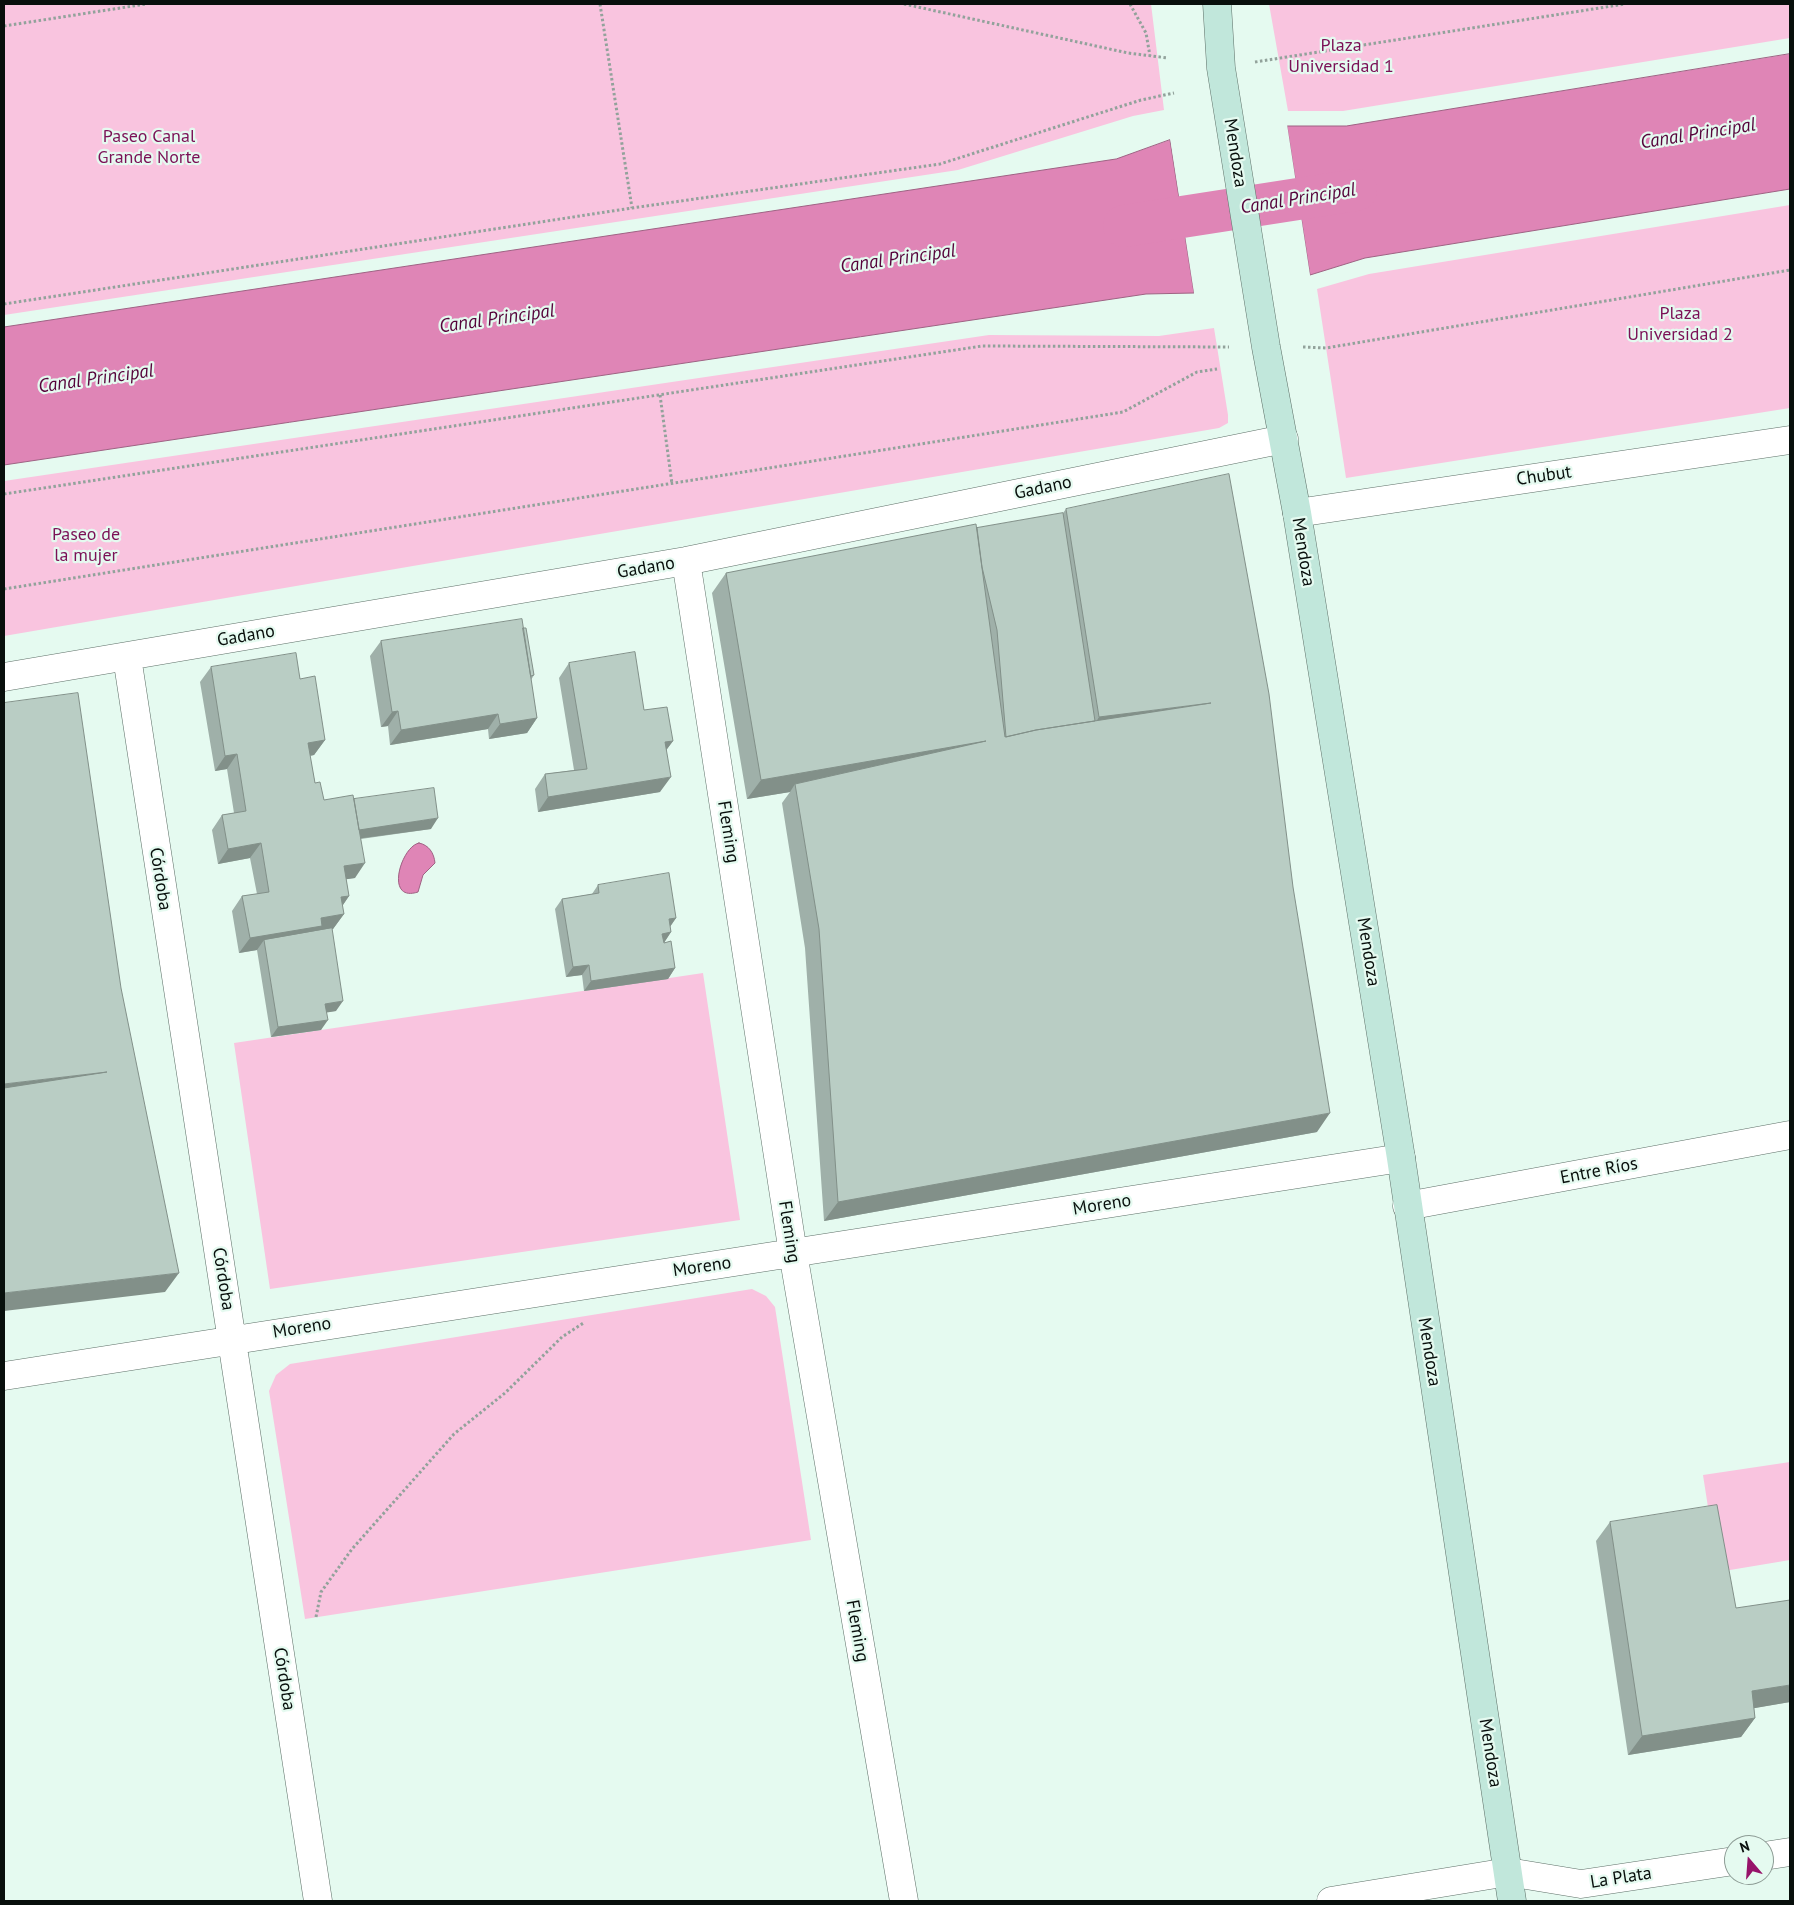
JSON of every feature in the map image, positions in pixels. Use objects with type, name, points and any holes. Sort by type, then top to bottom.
[{"type":"main road","name":"Mendoza","points":[[1216,4],[1221,68],[1266,347],[1297,513],[1401,1158],[1512,1901]]},
{"type":"street","name":"Gadano","points":[[4,677],[686,561],[1284,439]]},
{"type":"street","name":"Chubut","points":[[1297,513],[1790,440]]},
{"type":"street","name":"Fleming","points":[[686,561],[793,1253],[904,1901]]},
{"type":"street","name":"Córdoba","points":[[127,657],[318,1901]]},
{"type":"street","name":"Entre Ríos","points":[[1408,1206],[1790,1136]]},
{"type":"street","name":"Moreno","points":[[4,1376],[1401,1158]]},
{"type":"street","points":[[1774,1854],[1790,1852]]},
{"type":"street","name":"La Plata","points":[[1331,1901],[1508,1872],[1581,1884],[1724,1863]]},
{"type":"path","points":[[4,26],[146,4]]},
{"type":"path","points":[[600,4],[632,208]]},
{"type":"path","points":[[904,4],[1128,53],[1168,58]]},
{"type":"path","points":[[1130,4],[1146,33],[1150,56]]},
{"type":"path","points":[[1221,68],[1625,4]]},
{"type":"path","points":[[4,304],[632,208],[940,164],[1140,100],[1174,93]]},
{"type":"path","points":[[4,494],[982,346],[1326,348],[1790,270]]},
{"type":"path","points":[[4,589],[1122,412],[1198,372],[1217,369]]},
{"type":"path","points":[[660,394],[672,484]]},
{"type":"path","points":[[316,1617],[321,1592],[352,1548],[454,1434],[505,1393],[562,1337],[591,1319]]},
{"type":"green space","name":"Paseo Canal Grande Norte","points":[[4,4],[1151,4],[1164,110],[1133,116],[958,170],[4,315]]},
{"type":"green space","name":"Plaza Universidad 1","points":[[1269,4],[1790,4],[1790,38],[1343,111],[1288,111]]},
{"type":"green space","name":"Plaza Universidad 2","points":[[1790,205],[1790,408],[1346,478],[1317,289],[1369,274]]},
{"type":"green space","name":"Paseo de la mujer","points":[[1214,328],[1228,415],[1228,423],[1219,428],[4,636],[4,481],[989,335],[1159,336]]},
{"type":"green space","points":[[703,973],[740,1220],[270,1289],[234,1043]]},
{"type":"green space","points":[[752,1289],[766,1296],[775,1307],[811,1540],[305,1619],[269,1391],[276,1375],[290,1364]]},
{"type":"green space","points":[[1790,1462],[1790,1560],[1718,1572],[1703,1475]]},
{"type":"water","points":[[1790,54],[1790,189],[1365,258],[1310,275],[1287,126],[1346,126]]},
{"type":"water","points":[[1170,140],[1194,293],[1146,294],[4,465],[4,327],[1116,159]]},
{"type":"water","points":[[419,843],[430,850],[435,863],[423,875],[418,892],[408,893],[401,889],[399,873],[406,853],[412,846]]},
{"type":"pier","points":[[1287,124],[1310,275],[1308,275],[1285,126]]},
{"type":"pier","points":[[1170,138],[1173,140],[1197,293],[1194,293]]},
{"type":"building","points":[[1229,474],[1269,694],[1293,887],[1330,1113],[838,1202],[819,929],[795,784],[986,741],[761,780],[726,573],[976,524],[1005,737],[1036,730],[1211,703],[1099,717],[1066,509]]},
{"type":"building","points":[[1063,513],[1095,721],[1036,730],[1006,737],[997,630],[982,567],[977,528]]},
{"type":"building","points":[[522,619],[537,718],[500,724],[498,714],[401,730],[398,711],[392,712],[381,641]]},
{"type":"building","points":[[523,628],[526,628],[534,675],[531,676]]},
{"type":"building","points":[[635,652],[644,710],[667,707],[673,741],[665,742],[671,777],[548,797],[545,774],[587,769],[569,663]]},
{"type":"building","points":[[296,653],[300,679],[315,676],[325,740],[308,743],[315,783],[320,782],[324,800],[353,795],[365,863],[344,866],[349,896],[341,897],[344,914],[321,918],[322,926],[250,938],[242,896],[269,892],[261,843],[228,849],[222,815],[246,811],[237,754],[225,756],[211,667]]},
{"type":"building","points":[[78,693],[121,988],[179,1273],[4,1293],[4,1088],[107,1072],[4,1084],[4,703]]},
{"type":"building","points":[[434,788],[438,818],[359,830],[354,799]]},
{"type":"building","points":[[669,873],[676,918],[669,919],[671,932],[662,934],[664,943],[671,941],[675,968],[591,981],[589,965],[573,967],[562,899],[599,893],[598,885]]},
{"type":"building","points":[[332,928],[343,1001],[325,1004],[328,1020],[278,1027],[264,940]]},
{"type":"building","points":[[1717,1505],[1736,1608],[1790,1600],[1790,1685],[1752,1691],[1755,1718],[1642,1736],[1610,1522]]},
{"type":"waterway","name":"Canal Principal","points":[[1124,226],[1356,190]]}]
